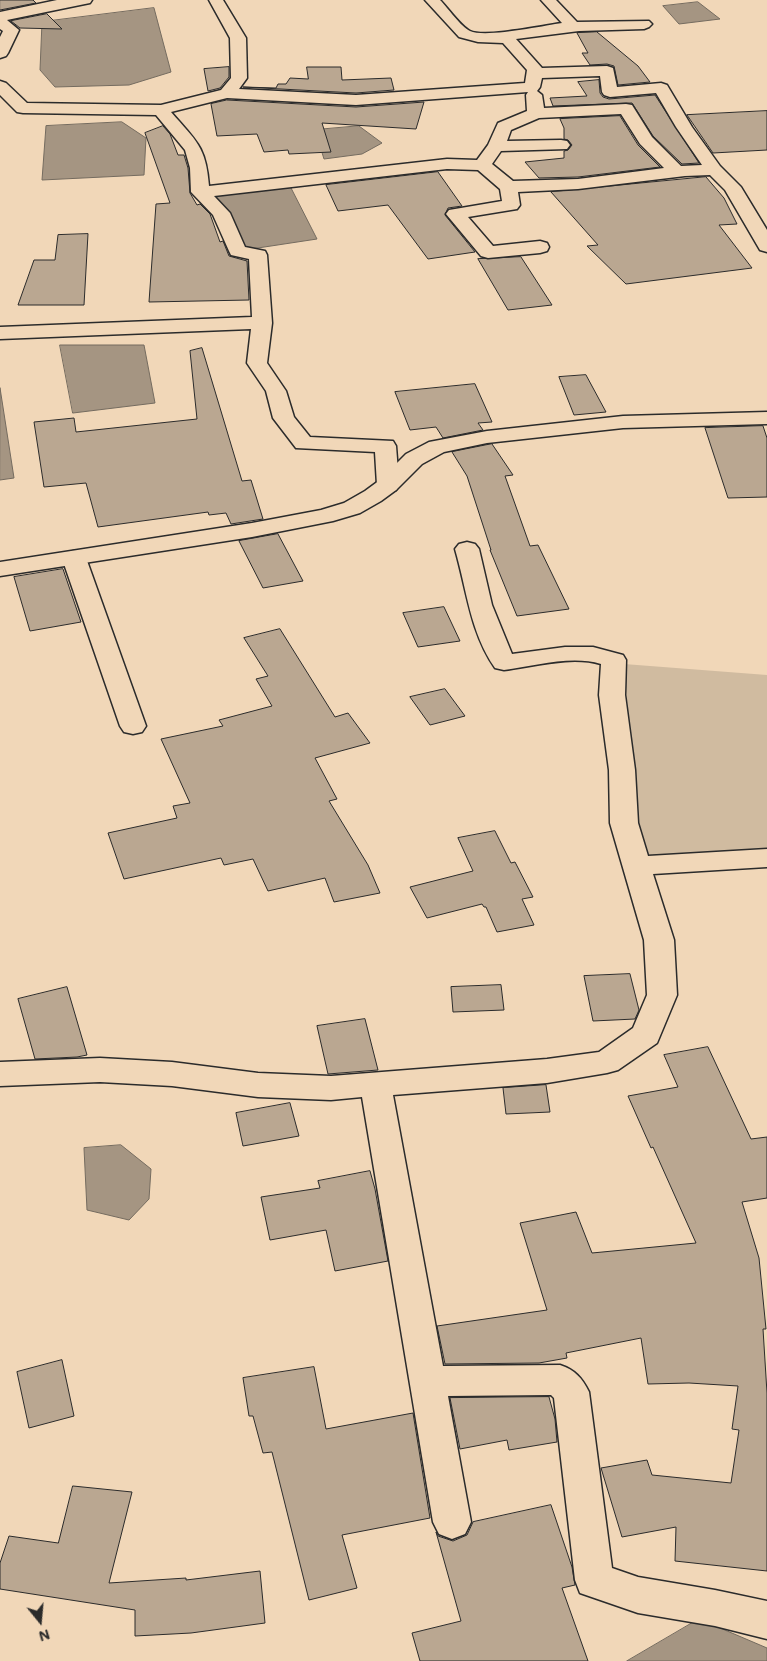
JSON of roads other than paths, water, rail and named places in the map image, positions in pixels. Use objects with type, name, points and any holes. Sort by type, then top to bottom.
[{"type":"street","points":[[0,17],[85,0]]},
{"type":"street","points":[[216,0],[238,38],[238,78],[227,93]]},
{"type":"street","points":[[432,0],[464,34],[478,37],[507,38],[514,34],[574,27],[644,24]]},
{"type":"street","points":[[548,0],[574,27]]},
{"type":"street","points":[[0,22],[11,30],[0,53]]},
{"type":"street","points":[[507,38],[535,69],[533,80],[536,113]]},
{"type":"street","points":[[0,86],[23,108],[161,110],[227,93],[356,100],[607,71],[610,92],[662,88],[684,127],[714,170],[732,187],[767,246]]},
{"type":"street","points":[[482,165],[496,146],[504,126],[536,113],[626,109],[646,140],[676,172]]},
{"type":"street","points":[[161,110],[170,123],[193,147],[200,180],[200,192],[222,213],[238,251],[258,255],[262,323],[257,363],[276,391],[284,418],[304,444],[385,446],[388,486]]},
{"type":"street","points":[[496,146],[561,144]]},
{"type":"street","points":[[200,192],[448,164],[482,165],[509,187],[578,184],[676,172],[714,170]]},
{"type":"street","points":[[509,187],[511,205],[455,214],[488,252],[540,246]]},
{"type":"street","points":[[0,334],[262,323]]},
{"type":"street","points":[[0,569],[252,530],[325,516],[352,508],[374,496],[388,486],[414,459],[437,448],[487,437],[623,422],[767,418]]},
{"type":"street","points":[[0,1074],[100,1070],[172,1074],[258,1085],[332,1088],[376,1086],[547,1071],[607,1062],[646,1035],[662,995],[659,940],[624,823],[622,770],[612,695],[614,660],[593,654],[574,654],[504,663],[489,633],[477,594],[472,565],[467,550]]},
{"type":"street","points":[[74,558],[133,726]]},
{"type":"street","points":[[637,866],[767,858]]},
{"type":"street","points":[[376,1086],[452,1522]]},
{"type":"street","points":[[428,1381],[560,1380],[571,1392],[594,1580],[638,1595],[715,1608],[767,1620]]}]
